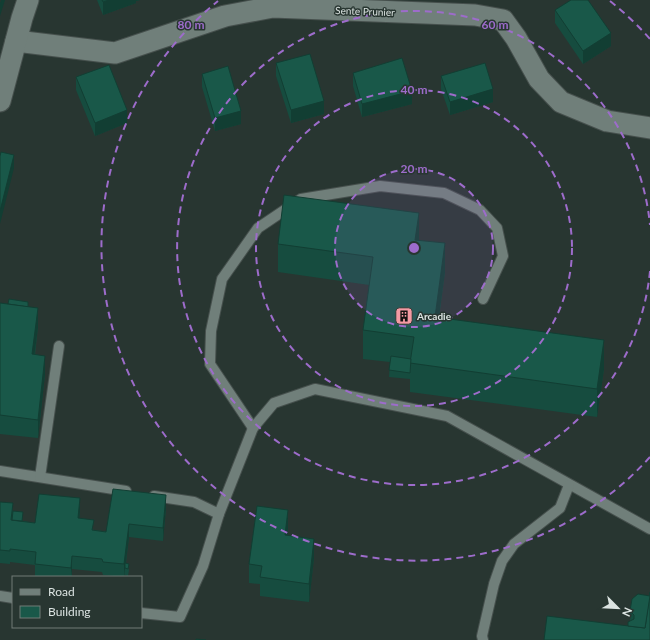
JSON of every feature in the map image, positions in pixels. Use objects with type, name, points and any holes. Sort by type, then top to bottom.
[{"type":"street","points":[[0,101],[28,0]]},
{"type":"street","name":"Sente Prunier","points":[[16,42],[114,53],[225,16],[273,7],[475,15],[503,20],[516,38],[539,79],[561,102],[607,122],[650,128]]},
{"type":"lane","points":[[253,428],[210,364],[211,331],[222,279],[258,228],[301,199],[380,186],[444,193],[480,210],[497,228],[503,256],[483,299]]},
{"type":"lane","points":[[40,477],[58,346]]},
{"type":"lane","points":[[142,613],[180,617],[203,566],[218,514],[253,428],[274,403],[315,390],[447,416],[650,529]]},
{"type":"lane","points":[[0,471],[194,502],[218,514]]},
{"type":"lane","points":[[483,640],[482,636],[494,584],[502,561],[514,544],[560,508],[569,485]]},
{"type":"lane","points":[[0,596],[12,598]]},
{"type":"building","points":[[571,0],[588,0],[611,33],[583,51],[555,10]]},
{"type":"building","points":[[310,54],[324,101],[291,110],[276,63]]},
{"type":"building","points":[[402,58],[412,91],[362,104],[353,73]]},
{"type":"building","points":[[485,63],[493,89],[450,102],[441,76]]},
{"type":"building","points":[[109,65],[127,110],[95,123],[76,77]]},
{"type":"building","points":[[228,66],[241,111],[215,118],[202,74]]},
{"type":"building","points":[[1,152],[14,155],[0,211],[0,156]]},
{"type":"building","points":[[284,195],[419,213],[415,240],[445,243],[435,317],[604,340],[597,389],[410,363],[414,337],[363,330],[373,257],[278,244]]},
{"type":"building","points":[[9,299],[28,302],[28,307],[8,304]]},
{"type":"building","points":[[0,303],[38,308],[32,354],[45,356],[38,420],[0,415]]},
{"type":"building","points":[[391,356],[411,359],[410,373],[389,370]]},
{"type":"building","points":[[113,489],[166,495],[163,528],[129,524],[124,564],[103,562],[102,559],[72,556],[71,568],[35,564],[36,552],[10,549],[10,551],[0,550],[0,502],[13,503],[11,520],[35,523],[39,494],[80,498],[78,518],[94,520],[92,530],[106,532]]},
{"type":"building","points":[[257,506],[288,510],[285,535],[314,539],[309,584],[260,577],[262,566],[249,564]]},
{"type":"building","points":[[13,511],[23,512],[22,521],[12,520]]},
{"type":"building","points":[[125,563],[129,564],[128,569],[125,568]]},
{"type":"building","points":[[650,592],[650,640],[544,640],[547,616],[645,628]]},
{"type":"building","points":[[638,594],[650,596],[645,628],[628,626],[628,622],[634,619],[634,615],[630,611],[632,599]]},
{"type":"place","name":"Arcadie","points":[[404,316]]}]
